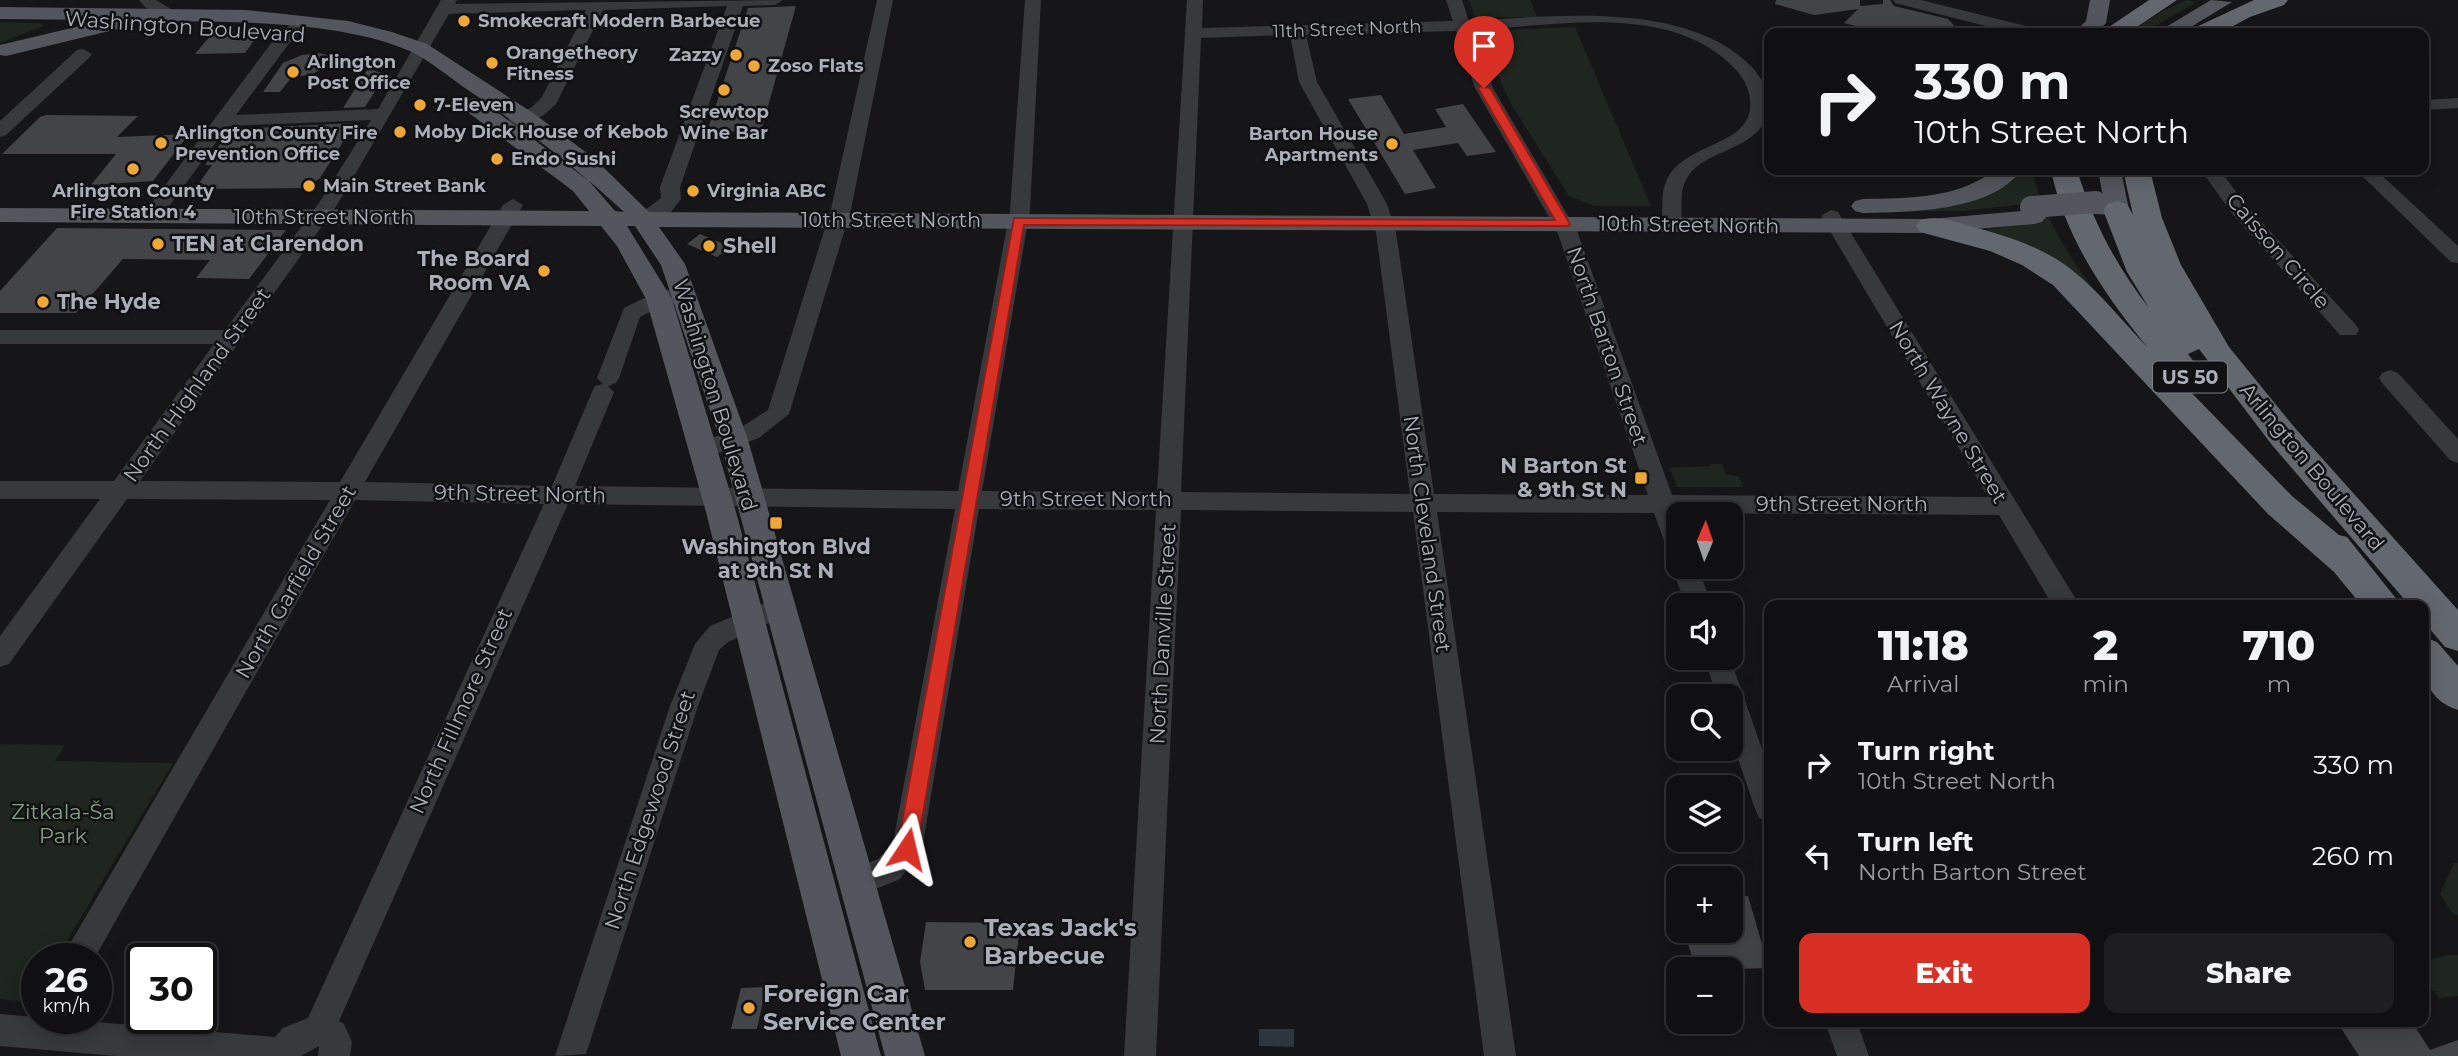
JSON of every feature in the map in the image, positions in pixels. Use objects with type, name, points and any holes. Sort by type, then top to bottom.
[{"type":"highway","points":[[2098,22],[2131,0]]},
{"type":"highway","points":[[2098,22],[2132,18],[2165,0]]},
{"type":"highway","points":[[2212,28],[2242,12],[2276,0]]},
{"type":"highway","points":[[2046,175],[2057,209],[2092,274],[2138,317]]},
{"type":"highway","name":"Arlington Boulevard","points":[[2066,175],[2085,234],[2138,317],[2379,600]]},
{"type":"highway","name":"Arlington Boulevard","points":[[2138,175],[2147,213],[2162,253],[2200,326],[2275,428],[2426,600]]},
{"type":"highway","points":[[2107,206],[2142,272],[2185,342],[2266,437],[2356,520]]},
{"type":"highway","points":[[1930,226],[1998,242],[2035,259],[2063,278],[2280,505],[2349,564]]},
{"type":"highway","name":"Arlington Boulevard","points":[[2429,603],[2458,636]]},
{"type":"highway","points":[[2429,659],[2458,694]]},
{"type":"main road","points":[[2,51],[160,5],[234,0]]},
{"type":"main road","points":[[2174,28],[2218,1]]},
{"type":"main road","name":"Washington Boulevard","points":[[160,5],[298,27],[354,43],[416,56],[525,118],[587,164],[631,212],[628,243],[672,297],[734,440],[748,499],[763,613],[861,1056]]},
{"type":"main road","name":"Washington Boulevard","points":[[0,14],[125,17],[298,27]]},
{"type":"main road","name":"Washington Boulevard","points":[[0,14],[92,20],[125,17]]},
{"type":"main road","points":[[2,51],[39,35],[92,20]]},
{"type":"main road","name":"Washington Boulevard","points":[[416,56],[504,129],[569,176],[631,212]]},
{"type":"main road","points":[[1677,217],[1924,203],[1969,193],[2000,175]]},
{"type":"main road","points":[[2107,206],[2109,175]]},
{"type":"main road","name":"10th Street North","points":[[0,205],[156,211]]},
{"type":"main road","name":"10th Street North","points":[[1833,221],[2107,206]]},
{"type":"main road","name":"10th Street North","points":[[0,215],[323,211],[1677,217],[1930,226],[2033,212]]},
{"type":"main road","name":"Washington Boulevard","points":[[672,297],[716,497],[763,613],[856,883],[905,1056]]},
{"type":"street","points":[[631,212],[671,199],[670,187],[737,0]]},
{"type":"street","points":[[446,5],[775,0]]},
{"type":"street","points":[[704,450],[734,440],[778,414],[840,214],[885,0]]},
{"type":"street","points":[[856,883],[889,869],[907,849],[1020,215],[1033,0]]},
{"type":"street","name":"North Barton Street","points":[[1454,0],[1484,88],[1561,218],[1666,511]]},
{"type":"street","points":[[1901,0],[2012,28]]},
{"type":"street","name":"North Danville Street","points":[[1140,1056],[1196,1]]},
{"type":"street","points":[[504,129],[550,100],[599,2]]},
{"type":"street","name":"North Highland Street","points":[[0,656],[323,211],[384,114],[446,5]]},
{"type":"street","name":"11th Street North","points":[[1195,33],[1461,26],[1578,19],[1640,21],[1686,33],[1713,44],[1747,71],[1759,92],[1758,115],[1738,139],[1698,156],[1682,172],[1673,189],[1677,217]]},
{"type":"street","points":[[156,211],[222,121],[298,27]]},
{"type":"street","name":"North Cleveland Street","points":[[1297,30],[1308,82],[1381,217],[1500,1056]]},
{"type":"street","points":[[0,131],[83,54]]},
{"type":"street","points":[[2429,105],[2458,103]]},
{"type":"street","points":[[222,121],[384,114]]},
{"type":"street","name":"Caisson Circle","points":[[2214,175],[2238,208],[2348,330]]},
{"type":"street","points":[[2370,175],[2458,257]]},
{"type":"street","name":"North Garfield Street","points":[[86,943],[510,212]]},
{"type":"street","name":"North Wayne Street","points":[[1833,221],[2063,600]]},
{"type":"street","name":"North Fillmore Street","points":[[326,1043],[605,385],[631,313],[672,297]]},
{"type":"street","points":[[0,337],[229,337]]},
{"type":"street","points":[[2390,378],[2458,454]]},
{"type":"street","name":"9th Street North","points":[[0,490],[348,491],[748,499],[1171,499],[2005,506]]},
{"type":"street","name":"North Edgewood Street","points":[[570,1055],[684,706],[708,644],[719,634],[763,613]]},
{"type":"street","points":[[1743,732],[1764,794]]},
{"type":"street","points":[[1843,1027],[1853,1056]]},
{"type":"street","points":[[0,1030],[32,1036],[281,1055],[294,1039],[326,1043]]},
{"type":"green space","points":[[1469,0],[1530,0],[1537,17],[1475,18]]},
{"type":"green space","points":[[2187,0],[2197,2],[2155,28],[2137,28]]},
{"type":"green space","points":[[0,22],[40,23],[43,26],[0,43]]},
{"type":"green space","points":[[1575,27],[1651,206],[1594,206],[1569,196],[1511,104],[1477,31]]},
{"type":"green space","points":[[2010,175],[2033,175],[2051,223],[2103,302],[1982,230],[2042,222],[2034,203],[1963,211],[1857,212],[1941,202],[1984,190]]},
{"type":"green space","points":[[1722,464],[1726,474],[1739,477],[1743,487],[1677,487],[1670,468]]},
{"type":"green space","name":"Zitkala-Ša Park","points":[[0,744],[65,745],[55,761],[173,763],[66,943],[21,943],[21,1000],[0,999]]},
{"type":"green space","points":[[2454,863],[2458,863],[2458,915],[2454,915],[2440,894]]},
{"type":"green space","points":[[2446,955],[2458,955],[2458,996],[2439,998],[2434,991],[2429,990],[2430,960]]},
{"type":"shaded area","points":[[1259,1029],[1294,1029],[1294,1047],[1259,1046]]},
{"type":"building","points":[[1776,0],[1860,0],[1860,6],[1883,4],[1883,0],[1890,0],[1894,6],[1948,19],[1956,28],[1863,28],[1844,23],[1858,9],[1814,15],[1775,4]]},
{"type":"building","name":"Zoso Flats","points":[[796,6],[761,131],[707,132],[748,8]]},
{"type":"building","points":[[259,34],[245,53],[195,54],[211,35]]},
{"type":"building","name":"Arlington Post Office","points":[[320,53],[342,60],[312,74],[291,78],[280,92],[263,92],[283,63],[302,55]]},
{"type":"building","points":[[368,69],[386,74],[365,107],[343,108]]},
{"type":"building","name":"Barton House Apartments","points":[[1381,95],[1404,134],[1446,127],[1435,109],[1463,104],[1496,152],[1467,156],[1458,143],[1413,150],[1436,188],[1405,194],[1348,99]]},
{"type":"building","points":[[138,116],[117,137],[189,134],[153,181],[91,185],[116,154],[2,154],[40,117]]},
{"type":"building","points":[[355,123],[320,178],[304,188],[195,189],[212,165],[205,165],[231,129]]},
{"type":"building","name":"TEN at Clarendon","points":[[57,228],[286,230],[249,279],[196,278],[210,260],[123,259],[76,313],[0,313],[0,291]]},
{"type":"building","name":"Shell","points":[[700,234],[731,247],[717,257],[687,244]]},
{"type":"building","points":[[1743,896],[1748,896],[1764,951],[1764,968],[1743,969],[1743,957],[1692,957],[1688,943],[1743,943]]},
{"type":"building","name":"Texas Jack's Barbecue","points":[[926,922],[1020,923],[1013,990],[925,990],[920,962]]},
{"type":"building","name":"Foreign Car Service Center","points":[[766,987],[757,1029],[731,1029],[741,988]]},
{"type":"building","points":[[2340,1027],[2415,1027],[2430,1050],[2458,1040],[2458,1056],[2359,1056]]},
{"type":"place","name":"Smokecraft Modern Barbecue","points":[[464,21]]},
{"type":"place","name":"Zazzy","points":[[736,55]]},
{"type":"place","name":"Orangetheory Fitness","points":[[492,63]]},
{"type":"place","name":"Zoso Flats","points":[[754,66]]},
{"type":"place","name":"Arlington Post Office","points":[[293,72]]},
{"type":"place","name":"Screwtop Wine Bar","points":[[724,90]]},
{"type":"place","name":"7-Eleven","points":[[420,105]]},
{"type":"place","name":"Moby Dick House of Kebob","points":[[400,132]]},
{"type":"place","name":"Arlington County Fire Prevention Office","points":[[161,143]]},
{"type":"place","name":"Barton House Apartments","points":[[1392,144]]},
{"type":"place","name":"Endo Sushi","points":[[497,159]]},
{"type":"place","name":"Arlington County Fire Station 4","points":[[133,169]]},
{"type":"place","name":"Main Street Bank","points":[[309,186]]},
{"type":"place","name":"Virginia ABC","points":[[693,191]]},
{"type":"place","name":"TEN at Clarendon","points":[[158,244]]},
{"type":"place","name":"Shell","points":[[709,246]]},
{"type":"place","name":"The Board Room VA","points":[[544,271]]},
{"type":"place","name":"The Hyde","points":[[43,302]]},
{"type":"place","name":"N Barton St & 9th St N","points":[[1641,478]]},
{"type":"place","name":"Washington Blvd at 9th St N","points":[[776,523]]},
{"type":"place","name":"Texas Jack's Barbecue","points":[[970,942]]},
{"type":"place","name":"Foreign Car Service Center","points":[[749,1008]]},
{"type":"route","points":[[907,849],[1019,221],[1563,224],[1484,88]]}]
